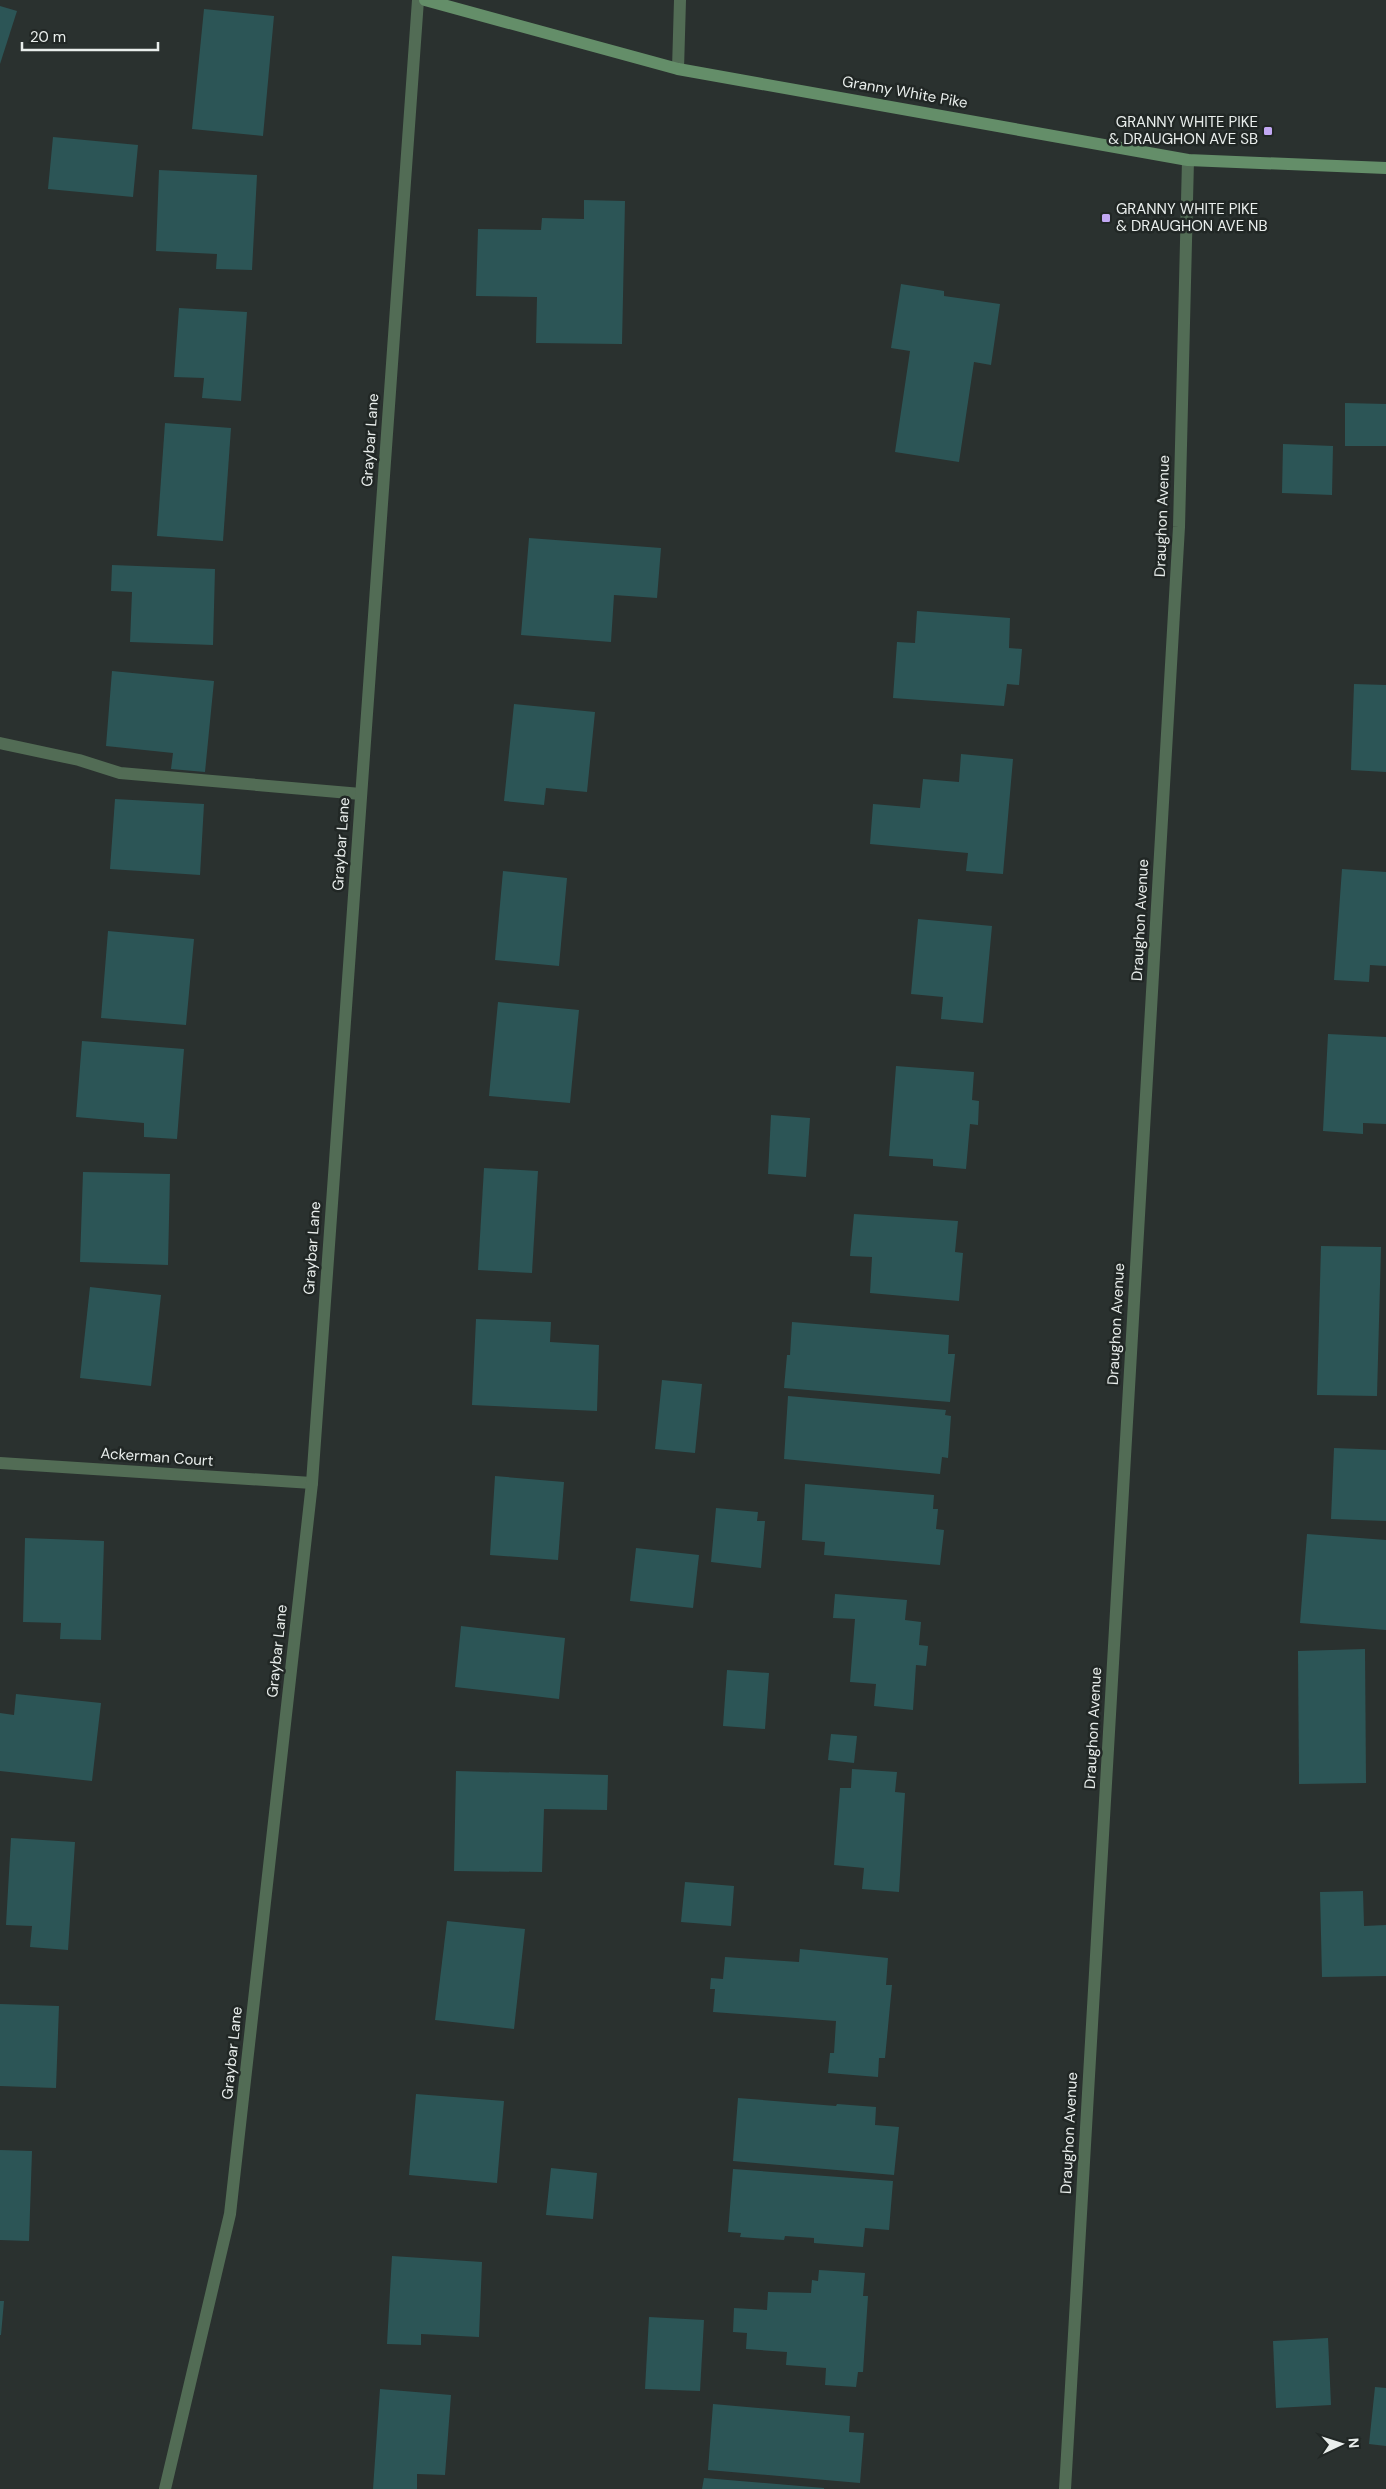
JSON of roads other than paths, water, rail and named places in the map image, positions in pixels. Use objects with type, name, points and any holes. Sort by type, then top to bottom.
[{"type":"main road","name":"Granny White Pike","points":[[425,0],[678,68],[1188,160],[1386,168]]},
{"type":"street","name":"Graybar Lane","points":[[165,2489],[230,2214],[312,1483],[418,0]]},
{"type":"street","points":[[678,68],[680,0]]},
{"type":"street","name":"Draughon Avenue","points":[[1065,2489],[1179,527],[1188,160]]},
{"type":"street","points":[[0,743],[80,760],[120,773],[361,794]]},
{"type":"street","name":"Ackerman Court","points":[[0,1463],[312,1483]]},
{"type":"place","name":"GRANNY WHITE PIKE & DRAUGHON AVE SB","points":[[1268,131]]},
{"type":"place","name":"GRANNY WHITE PIKE & DRAUGHON AVE NB","points":[[1106,218]]}]
